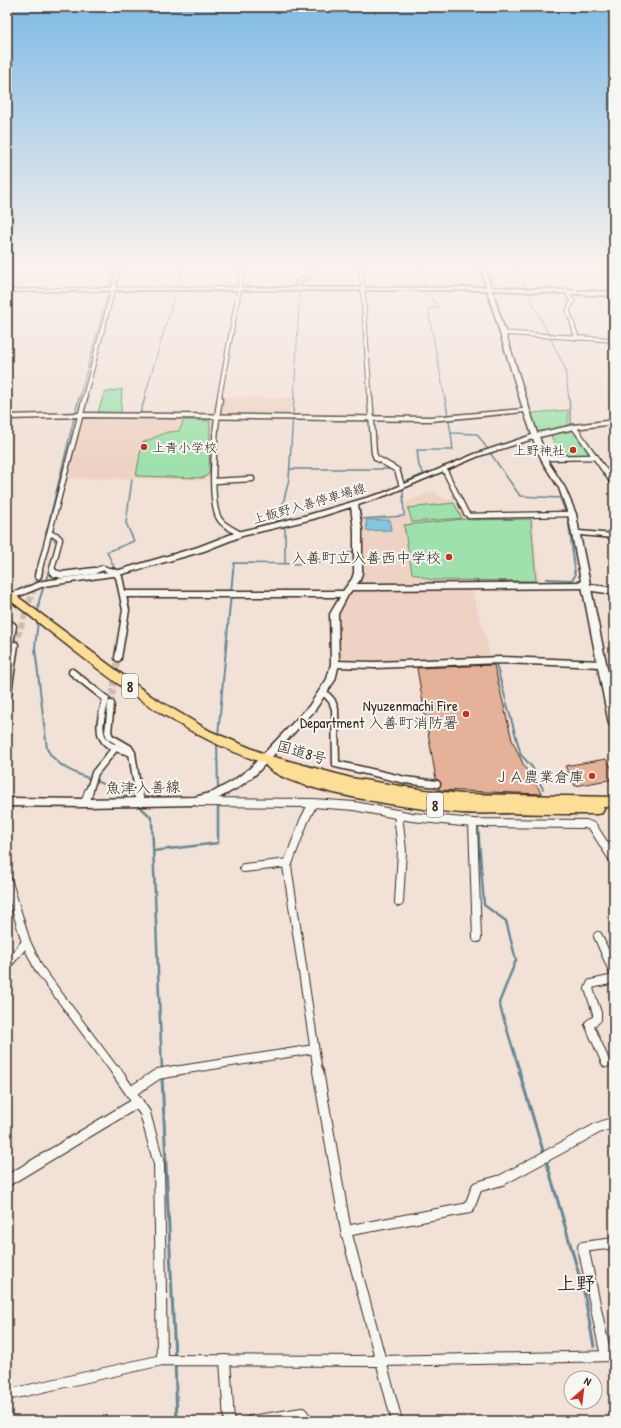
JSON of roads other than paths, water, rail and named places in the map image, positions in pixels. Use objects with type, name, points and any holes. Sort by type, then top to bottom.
[{"type":"highway","name":"8","points":[[9,596],[160,707],[206,734],[265,759]]},
{"type":"highway","name":"国道8号","points":[[265,759],[351,783],[425,795],[462,799],[614,802]]},
{"type":"highway","name":"国道8号","points":[[265,759],[284,773],[312,782],[346,791],[405,801],[462,808],[614,809]]},
{"type":"street","points":[[38,576],[103,330]]},
{"type":"street","points":[[232,330],[216,418],[214,504],[219,519],[222,523],[240,534]]},
{"type":"street","points":[[366,330],[374,453],[376,458],[397,470],[402,486]]},
{"type":"street","points":[[501,330],[535,436],[544,458],[562,488],[572,514],[614,724]]},
{"type":"street","points":[[574,330],[577,338]]},
{"type":"street","points":[[502,333],[614,340]]},
{"type":"street","points":[[7,417],[81,415],[216,418],[431,419],[527,410]]},
{"type":"street","name":"上飯野入善停車場線","points":[[9,596],[43,584],[116,573],[201,549],[240,534],[310,517],[385,494],[477,455],[535,436],[574,427],[614,422]]},
{"type":"street","points":[[574,427],[614,484]]},
{"type":"street","points":[[544,458],[596,457]]},
{"type":"street","points":[[444,469],[466,513],[469,516],[572,514]]},
{"type":"street","points":[[214,482],[252,480]]},
{"type":"street","name":"魚津入善線","points":[[7,802],[195,802],[216,795],[236,784],[253,771],[312,708],[331,680],[335,664],[334,614],[345,594],[356,580],[358,573],[358,530],[354,503]]},
{"type":"street","points":[[577,533],[614,536]]},
{"type":"street","points":[[49,534],[56,535],[60,539],[52,570],[54,573],[62,575],[91,572],[103,568],[116,573],[119,577],[124,594],[126,610],[118,658]]},
{"type":"street","points":[[351,587],[586,586],[614,591]]},
{"type":"street","points":[[124,594],[345,594]]},
{"type":"street","points":[[7,622],[13,626],[7,662]]},
{"type":"street","points":[[7,699],[15,646]]},
{"type":"street","points":[[335,664],[375,665],[501,660],[601,664]]},
{"type":"street","points":[[72,672],[106,699],[100,731],[102,739],[107,744],[132,753]]},
{"type":"street","points":[[324,692],[332,701],[335,709],[336,764],[405,780],[437,784]]},
{"type":"street","points":[[111,704],[108,732],[110,737],[129,748],[132,753],[140,802]]},
{"type":"street","points":[[85,803],[95,773],[116,747]]},
{"type":"street","points":[[195,802],[313,803],[354,806],[398,814],[473,823],[586,824],[592,827],[614,860]]},
{"type":"street","points":[[313,803],[304,820],[287,866],[314,1049],[346,1231],[397,1421]]},
{"type":"street","points":[[398,814],[402,850],[400,902]]},
{"type":"street","points":[[473,823],[477,938]]},
{"type":"street","points":[[244,868],[288,863]]},
{"type":"street","points":[[7,879],[26,942],[40,969],[145,1113],[159,1164],[162,1360]]},
{"type":"street","points":[[598,936],[614,973]]},
{"type":"street","points":[[7,965],[26,942]]},
{"type":"street","points":[[606,1063],[589,1024],[597,1020],[597,1013],[589,989],[591,984],[614,979]]},
{"type":"street","points":[[131,1092],[158,1074],[314,1049]]},
{"type":"street","points":[[7,1181],[138,1102]]},
{"type":"street","points":[[346,1231],[469,1208],[477,1187],[502,1180],[598,1128],[614,1122]]},
{"type":"street","points":[[7,1395],[162,1360],[381,1361],[610,1356],[583,1247],[614,1243]]},
{"type":"street","points":[[224,1360],[229,1421]]},
{"type":"street","points":[[251,1421],[302,1413],[308,1421]]},
{"type":"water","points":[[366,520],[390,520],[391,530],[367,531]]},
{"type":"waterway","points":[[79,399],[98,330]]},
{"type":"waterway","points":[[144,399],[164,330]]},
{"type":"waterway","points":[[294,399],[298,330]]},
{"type":"waterway","points":[[432,330],[445,399]]},
{"type":"waterway","points":[[546,330],[565,368],[569,399]]},
{"type":"waterway","points":[[52,560],[57,542],[46,534],[79,398]]},
{"type":"waterway","points":[[140,414],[145,398]]},
{"type":"waterway","points":[[285,563],[285,529],[272,512],[283,511],[282,508],[289,479],[294,398]]},
{"type":"waterway","points":[[445,398],[451,433]]},
{"type":"waterway","points":[[569,398],[571,423],[573,427]]},
{"type":"waterway","points":[[398,469],[400,469],[403,481],[405,482],[424,474],[419,466],[417,450],[453,450],[451,433]]},
{"type":"waterway","points":[[451,433],[477,434],[520,496],[560,498],[568,519],[575,572]]},
{"type":"waterway","points":[[290,469],[393,469]]},
{"type":"waterway","points":[[603,472],[613,488],[614,494]]},
{"type":"waterway","points":[[115,569],[107,552],[134,541],[126,523],[132,479]]},
{"type":"waterway","points":[[362,550],[361,519],[404,516],[403,488]]},
{"type":"waterway","points":[[233,572],[234,563],[313,564],[353,552]]},
{"type":"waterway","points":[[48,572],[50,567]]},
{"type":"waterway","points":[[38,614],[39,601],[49,571]]},
{"type":"waterway","points":[[218,736],[233,571]]},
{"type":"waterway","points":[[546,579],[572,580],[575,576],[574,571]]},
{"type":"waterway","points":[[38,621],[35,648],[47,749],[53,758],[61,765],[79,775],[119,792]]},
{"type":"waterway","points":[[496,664],[521,755],[532,767],[543,789]]},
{"type":"waterway","points":[[217,742],[218,792]]},
{"type":"waterway","points":[[117,791],[130,799]]},
{"type":"waterway","points":[[153,851],[218,843],[218,804]]},
{"type":"waterway","points":[[138,805],[150,816],[152,821],[153,851]]},
{"type":"waterway","points":[[478,828],[484,905],[506,921],[516,960],[499,1003],[520,1072]]},
{"type":"waterway","points":[[153,851],[162,1070]]},
{"type":"waterway","points":[[519,1071],[544,1154]]},
{"type":"waterway","points":[[162,1077],[175,1358]]},
{"type":"waterway","points":[[546,1160],[584,1292],[594,1347]]},
{"type":"waterway","points":[[175,1362],[177,1421]]},
{"type":"tunnel","points":[[15,645],[38,576]]},
{"type":"tunnel","points":[[111,704],[118,658]]},
{"type":"place","name":"上青小学校","points":[[144,447]]},
{"type":"place","name":"上野神社","points":[[573,450]]},
{"type":"place","name":"入善町立入善西中学校","points":[[449,557]]},
{"type":"place","name":"Nyuzenmachi Fire Department 入善町消防署","points":[[466,714]]},
{"type":"place","name":"ＪＡ農業倉庫","points":[[592,776]]},
{"type":"district","name":"上野","points":[[576,1283]]}]
